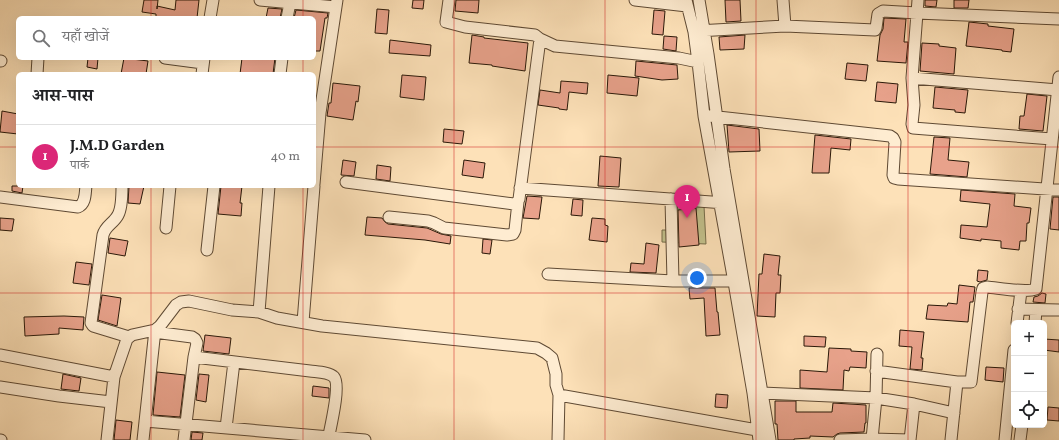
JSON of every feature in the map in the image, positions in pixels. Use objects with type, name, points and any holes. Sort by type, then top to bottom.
[{"type":"street","points":[[210,16],[213,0]]},
{"type":"street","points":[[260,0],[290,3],[337,4],[320,113],[316,161]]},
{"type":"street","points":[[449,0],[446,22],[465,27],[536,35],[540,39],[555,46],[679,58],[698,62]]},
{"type":"street","points":[[635,0],[686,3],[699,31],[717,117],[725,203]]},
{"type":"street","points":[[699,0],[698,62],[704,116],[725,203],[738,281],[753,393],[763,435]]},
{"type":"street","points":[[782,0],[785,26]]},
{"type":"street","points":[[918,0],[912,78],[914,98],[913,128],[1055,135]]},
{"type":"street","points":[[288,16],[290,3]]},
{"type":"street","points":[[699,31],[785,26],[875,30],[878,14],[881,11],[1059,20]]},
{"type":"street","points":[[390,217],[428,221],[444,228],[506,235],[513,234],[515,230],[540,39]]},
{"type":"street","points":[[37,72],[38,60]]},
{"type":"street","points":[[202,72],[204,60]]},
{"type":"street","points":[[280,72],[282,60]]},
{"type":"street","points":[[876,371],[970,383],[982,290],[987,287],[1021,290],[1034,290],[1036,288],[1047,188],[1055,135],[1059,77]]},
{"type":"street","points":[[912,78],[1058,90]]},
{"type":"street","points":[[704,116],[890,136],[895,142],[893,175],[894,178],[898,179],[1059,190]]},
{"type":"street","points":[[346,182],[514,204],[518,202]]},
{"type":"street","points":[[0,197],[78,207],[83,204],[86,188]]},
{"type":"street","points":[[122,188],[119,214],[115,220],[105,228],[102,235],[91,323],[93,326],[129,337]]},
{"type":"street","points":[[166,228],[170,188]]},
{"type":"street","points":[[207,250],[214,188]]},
{"type":"street","points":[[258,312],[269,188]]},
{"type":"street","points":[[303,322],[314,188]]},
{"type":"street","points":[[520,188],[725,203]]},
{"type":"street","points":[[671,199],[672,281]]},
{"type":"street","points":[[548,274],[672,281],[738,281]]},
{"type":"street","points":[[738,281],[762,393],[763,435]]},
{"type":"street","points":[[1017,320],[1021,290]]},
{"type":"street","points":[[143,440],[154,331],[160,326],[176,305],[181,302],[189,302],[232,310],[258,312],[277,318],[330,327],[537,348],[552,358],[556,374],[556,385],[559,395],[558,440]]},
{"type":"street","points":[[1018,309],[1059,310]]},
{"type":"street","points":[[1035,320],[1036,310]]},
{"type":"street","points":[[107,440],[114,377],[126,341],[132,335],[154,331],[192,337],[197,343],[184,440]]},
{"type":"street","points":[[872,439],[876,398],[877,354]]},
{"type":"street","points":[[0,355],[114,377]]},
{"type":"street","points":[[1005,440],[1013,356]]},
{"type":"street","points":[[194,357],[329,374],[333,376],[337,382],[334,409],[328,438]]},
{"type":"street","points":[[226,428],[234,362]]},
{"type":"street","points":[[951,440],[957,382]]},
{"type":"street","points":[[0,387],[111,402]]},
{"type":"street","points":[[762,393],[876,398],[914,404],[954,413]]},
{"type":"street","points":[[559,395],[763,435]]},
{"type":"street","points":[[840,440],[910,440],[914,404]]},
{"type":"street","points":[[145,421],[364,440]]},
{"type":"street","points":[[1020,440],[1022,428]]},
{"type":"shaded area","points":[[671,205],[704,206],[706,244],[662,242],[662,230],[670,230]]},
{"type":"building","points":[[144,0],[158,0],[157,6],[175,10],[176,0],[199,0],[197,16],[156,16],[156,14],[142,12]]},
{"type":"building","points":[[413,0],[424,0],[423,9],[412,8]]},
{"type":"building","points":[[456,0],[479,0],[478,13],[455,11]]},
{"type":"building","points":[[725,0],[740,0],[741,21],[726,22]]},
{"type":"building","points":[[925,0],[937,0],[936,7],[925,6]]},
{"type":"building","points":[[954,0],[969,0],[968,8],[954,8]]},
{"type":"building","points":[[268,8],[282,9],[280,16],[266,16]]},
{"type":"building","points":[[377,9],[389,10],[387,34],[375,33]]},
{"type":"building","points":[[296,10],[328,13],[327,18],[325,18],[320,51],[316,51],[316,16],[294,16]]},
{"type":"building","points":[[654,10],[665,11],[663,35],[652,34]]},
{"type":"building","points":[[884,18],[906,19],[904,42],[908,42],[906,63],[877,61],[880,35],[883,29]]},
{"type":"building","points":[[969,22],[1014,29],[1011,52],[966,46]]},
{"type":"building","points":[[472,35],[484,38],[528,43],[525,71],[492,65],[469,63]]},
{"type":"building","points":[[745,35],[744,49],[720,50],[719,37]]},
{"type":"building","points":[[664,36],[677,37],[676,51],[663,49]]},
{"type":"building","points":[[390,40],[431,45],[430,56],[389,53]]},
{"type":"building","points":[[922,43],[939,44],[939,46],[956,48],[954,74],[920,71]]},
{"type":"building","points":[[88,60],[98,60],[97,69],[87,67]]},
{"type":"building","points":[[124,60],[148,61],[146,72],[121,72]]},
{"type":"building","points":[[242,60],[275,60],[273,72],[240,72]]},
{"type":"building","points":[[636,61],[677,65],[678,79],[662,80],[635,76]]},
{"type":"building","points":[[847,63],[868,65],[866,81],[845,79]]},
{"type":"building","points":[[402,75],[426,77],[424,100],[400,97]]},
{"type":"building","points":[[608,75],[639,78],[637,96],[607,93]]},
{"type":"building","points":[[561,81],[588,83],[587,94],[569,92],[567,110],[538,105],[540,90],[560,93]]},
{"type":"building","points":[[877,82],[898,84],[896,103],[875,101]]},
{"type":"building","points":[[333,83],[360,86],[358,102],[356,101],[353,120],[327,116],[329,103],[331,103]]},
{"type":"building","points":[[935,87],[968,90],[965,113],[955,112],[955,110],[933,108]]},
{"type":"building","points":[[1027,94],[1047,96],[1043,131],[1019,129],[1020,116],[1024,116]]},
{"type":"building","points":[[2,111],[16,114],[16,134],[0,132]]},
{"type":"building","points":[[727,125],[759,129],[760,151],[729,152]]},
{"type":"building","points":[[444,129],[464,131],[462,144],[443,142]]},
{"type":"building","points":[[815,135],[851,139],[850,150],[831,148],[829,173],[812,173]]},
{"type":"building","points":[[934,137],[950,138],[948,160],[969,162],[967,177],[930,174]]},
{"type":"building","points":[[600,156],[621,158],[619,187],[598,186]]},
{"type":"building","points":[[343,160],[356,162],[354,176],[341,175]]},
{"type":"building","points":[[464,160],[485,163],[483,178],[462,175]]},
{"type":"building","points":[[377,165],[391,167],[390,181],[376,179]]},
{"type":"building","points":[[12,186],[16,186],[16,188],[23,188],[22,193],[12,191]]},
{"type":"building","points":[[129,188],[144,188],[140,204],[128,203]]},
{"type":"building","points":[[221,188],[242,188],[240,203],[242,203],[241,216],[218,214]]},
{"type":"building","points":[[961,190],[1015,194],[1014,206],[1031,208],[1029,223],[1027,223],[1026,241],[1020,241],[1019,250],[1001,248],[1001,241],[981,239],[981,241],[960,238],[961,225],[987,227],[990,204],[960,201]]},
{"type":"building","points":[[527,196],[542,197],[539,219],[523,218]]},
{"type":"building","points":[[1053,197],[1059,197],[1059,230],[1050,229]]},
{"type":"building","points":[[573,199],[583,200],[582,216],[571,215]]},
{"type":"building","points":[[696,208],[699,245],[679,247],[678,210]]},
{"type":"building","points":[[367,217],[382,218],[388,224],[427,228],[441,234],[451,236],[450,244],[425,240],[365,235]]},
{"type":"building","points":[[0,218],[14,219],[12,231],[0,230]]},
{"type":"building","points":[[592,218],[605,219],[605,225],[608,226],[607,242],[589,240]]},
{"type":"building","points":[[110,238],[128,241],[125,256],[108,253]]},
{"type":"building","points":[[483,239],[492,240],[490,254],[482,253]]},
{"type":"building","points":[[646,243],[659,245],[656,273],[630,272],[631,263],[644,264]]},
{"type":"building","points":[[764,254],[780,256],[778,275],[781,275],[780,293],[776,293],[775,317],[757,316],[759,274],[762,274]]},
{"type":"building","points":[[76,262],[92,264],[89,285],[73,283]]},
{"type":"building","points":[[978,270],[988,271],[987,280],[980,282],[977,281]]},
{"type":"building","points":[[959,285],[975,287],[973,302],[970,302],[968,322],[926,319],[928,305],[947,306],[948,303],[957,304]]},
{"type":"building","points":[[689,288],[715,288],[720,335],[706,336],[704,298],[690,299]]},
{"type":"building","points":[[1042,293],[1046,294],[1045,303],[1033,302],[1034,297]]},
{"type":"building","points":[[102,295],[121,298],[117,326],[98,320]]},
{"type":"building","points":[[24,317],[84,317],[83,330],[59,328],[59,334],[25,336]]},
{"type":"building","points":[[900,330],[924,332],[921,358],[923,358],[922,370],[910,369],[912,347],[899,346]]},
{"type":"building","points":[[205,335],[231,338],[229,354],[203,351]]},
{"type":"building","points":[[804,336],[826,337],[825,347],[804,346]]},
{"type":"building","points":[[1047,339],[1059,340],[1059,352],[1047,350]]},
{"type":"building","points":[[829,348],[851,349],[851,351],[867,352],[866,368],[850,367],[849,371],[844,370],[843,390],[800,388],[800,370],[827,372]]},
{"type":"building","points":[[986,367],[1004,368],[1003,382],[985,380]]},
{"type":"building","points":[[157,372],[185,375],[180,417],[153,415]]},
{"type":"building","points":[[63,374],[81,378],[79,391],[61,389]]},
{"type":"building","points":[[199,374],[209,375],[206,402],[196,400]]},
{"type":"building","points":[[313,386],[329,388],[329,398],[312,396]]},
{"type":"building","points":[[716,394],[728,395],[727,408],[715,407]]},
{"type":"building","points":[[775,401],[796,401],[796,412],[832,412],[833,403],[866,405],[866,423],[864,432],[840,433],[833,437],[810,436],[810,438],[794,440],[778,440],[777,424],[775,424]]},
{"type":"building","points":[[1048,407],[1059,408],[1059,421],[1047,420]]},
{"type":"building","points":[[116,420],[132,422],[130,440],[114,440]]},
{"type":"building","points":[[192,432],[203,433],[202,440],[191,440]]},
{"type":"place","name":"J.M.D Garden","points":[[687,218]]}]
